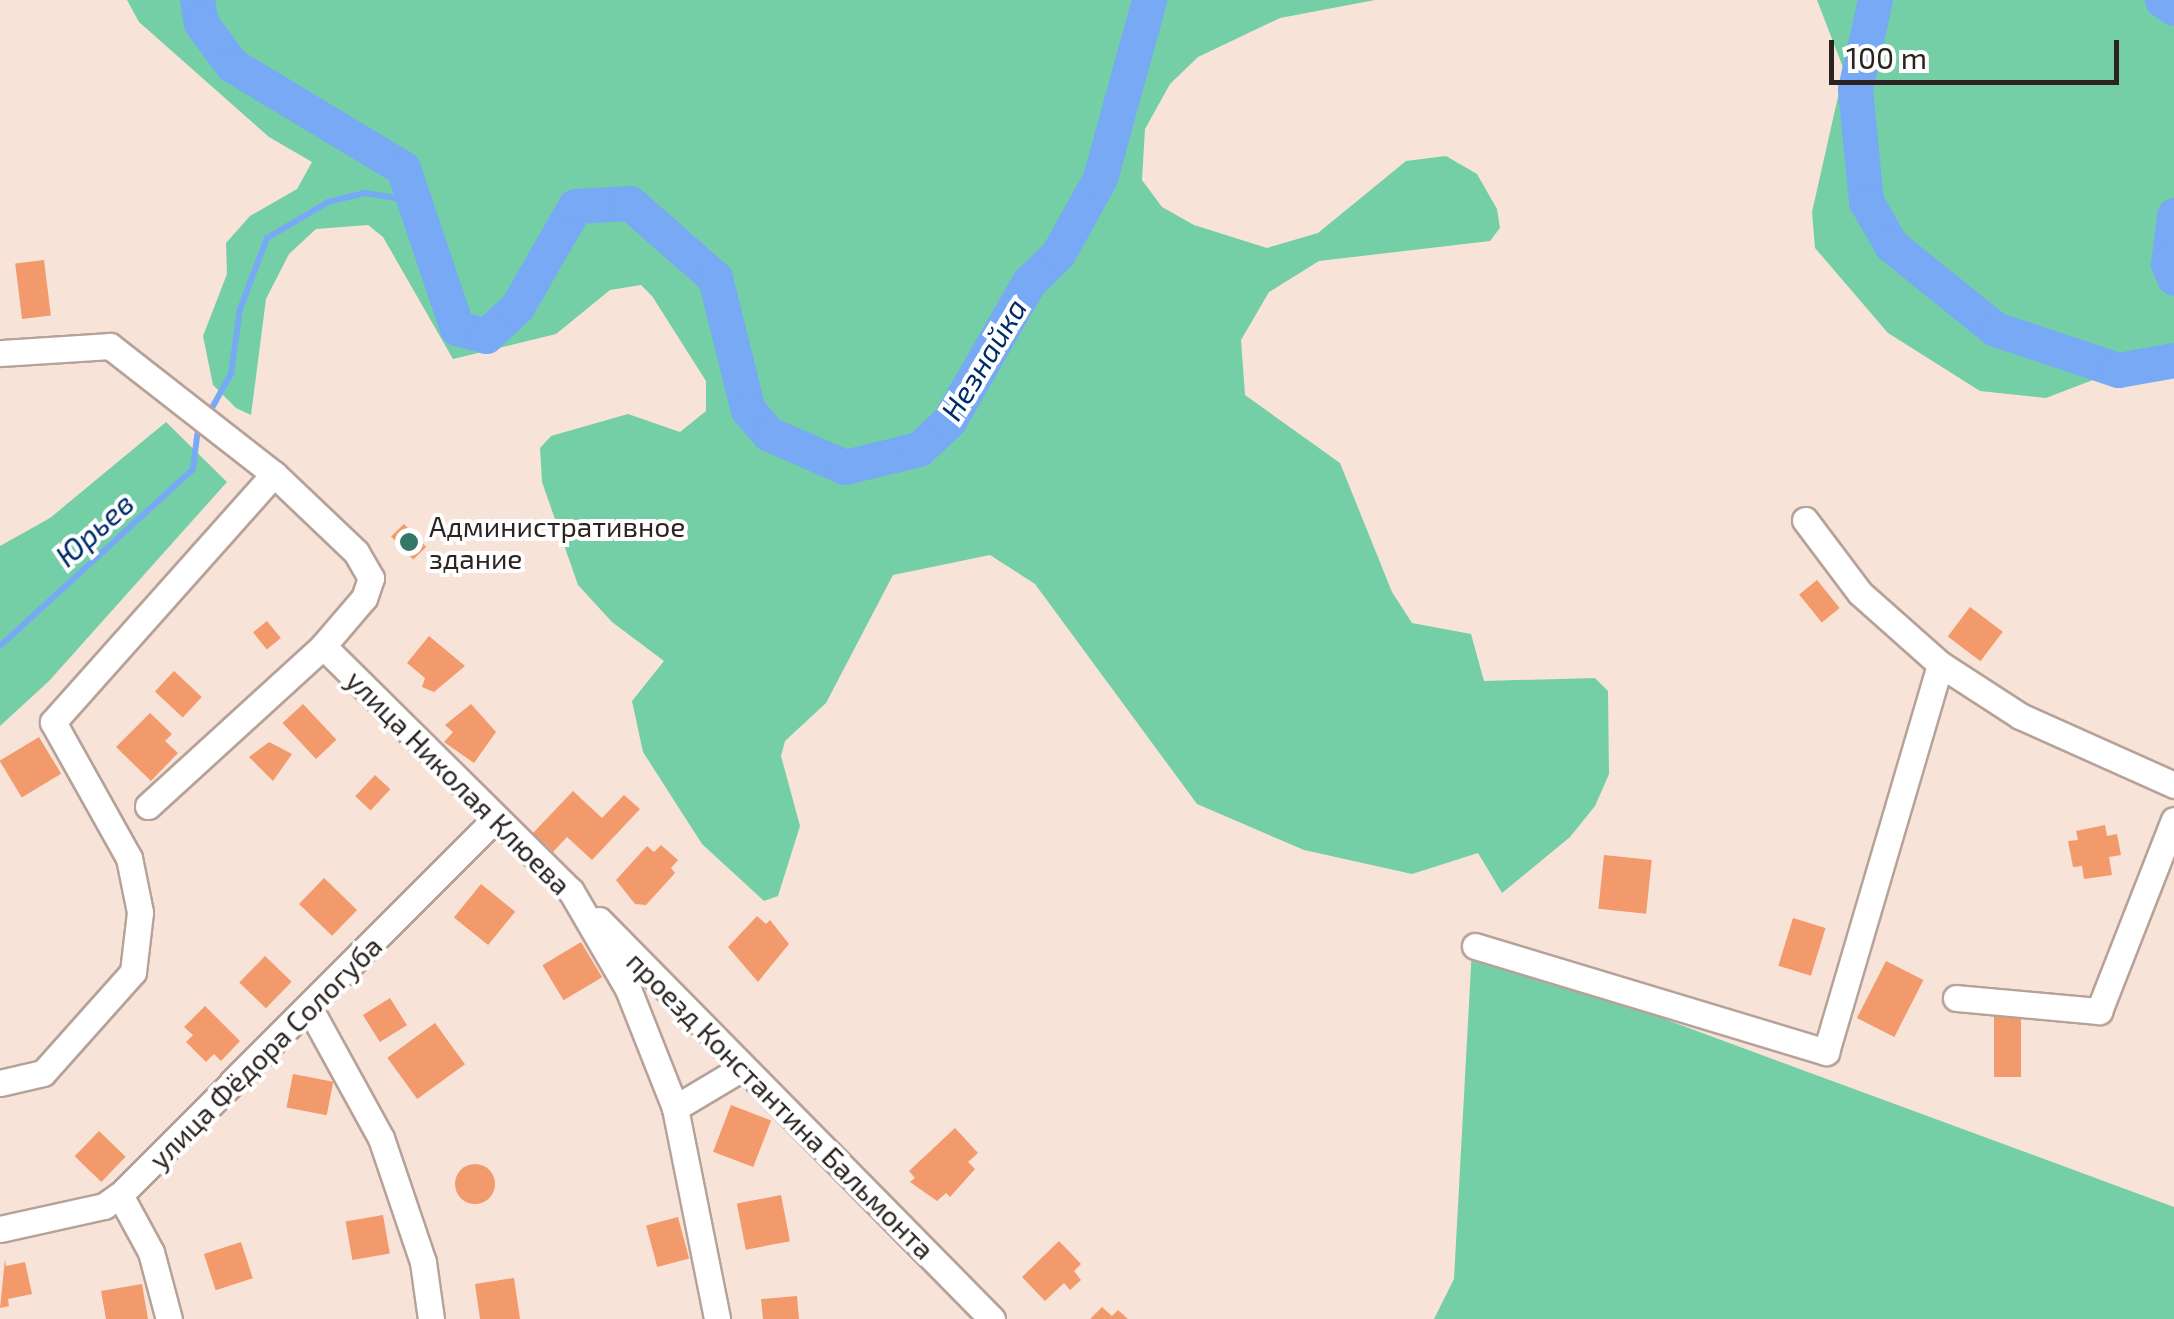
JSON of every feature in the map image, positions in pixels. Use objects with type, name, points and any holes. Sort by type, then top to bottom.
[{"type":"street","points":[[0,353],[110,346],[274,474],[53,722],[129,858],[140,912],[133,972],[44,1073],[0,1083]]},
{"type":"street","name":"улица Николая Клюева","points":[[148,806],[323,646],[364,598],[372,578],[356,552],[274,474]]},
{"type":"street","points":[[1805,520],[1860,593],[1940,664],[2020,716],[2174,785]]},
{"type":"street","name":"улица Николая Клюева","points":[[323,646],[571,891],[628,989],[675,1108],[717,1319]]},
{"type":"street","points":[[1474,946],[1826,1052],[1940,664]]},
{"type":"street","name":"улица Фёдора Сологуба","points":[[0,1228],[104,1206],[120,1195],[310,1009],[496,818]]},
{"type":"street","points":[[1956,998],[2099,1011],[2174,820]]},
{"type":"street","name":"проезд Константина Бальмонта","points":[[571,891],[992,1319]]},
{"type":"street","points":[[310,1009],[382,1138],[423,1262],[432,1319]]},
{"type":"street","points":[[675,1108],[742,1068]]},
{"type":"street","points":[[120,1195],[152,1252],[169,1319]]},
{"type":"green space","points":[[127,0],[1375,0],[1280,18],[1198,57],[1170,84],[1145,129],[1142,180],[1162,207],[1194,225],[1267,248],[1318,233],[1406,161],[1446,156],[1477,174],[1497,209],[1500,228],[1490,241],[1319,261],[1269,292],[1241,340],[1245,395],[1340,463],[1392,592],[1412,623],[1471,634],[1484,681],[1595,678],[1608,691],[1609,774],[1595,806],[1570,837],[1502,893],[1478,853],[1412,874],[1304,850],[1197,804],[1035,584],[990,555],[893,575],[826,703],[785,741],[781,756],[800,826],[778,896],[764,901],[702,844],[643,752],[632,701],[664,661],[612,622],[578,585],[542,482],[540,448],[551,436],[628,414],[680,432],[706,411],[706,381],[652,296],[641,285],[610,290],[556,334],[453,359],[383,237],[368,225],[316,229],[289,254],[266,299],[251,415],[236,408],[213,385],[203,336],[227,274],[226,243],[250,216],[297,189],[312,162],[269,137],[139,22]]},
{"type":"green space","points":[[1817,0],[2174,0],[2174,370],[2119,370],[2046,398],[1980,391],[1888,333],[1815,248],[1812,212],[1844,70]]},
{"type":"green space","points":[[166,422],[227,482],[49,681],[0,726],[0,546],[50,518]]},
{"type":"green space","points":[[1472,948],[2174,1207],[2174,1319],[1434,1319],[1454,1279]]},
{"type":"building","points":[[44,260],[51,316],[22,319],[15,264]]},
{"type":"building","name":"Административное здание","points":[[404,524],[426,547],[413,560],[391,537]]},
{"type":"building","points":[[1817,580],[1840,608],[1822,622],[1799,594]]},
{"type":"building","points":[[1970,607],[2003,632],[1980,661],[1948,637]]},
{"type":"building","points":[[267,621],[281,638],[267,649],[253,632]]},
{"type":"building","points":[[429,636],[465,666],[434,692],[422,687],[425,678],[407,663]]},
{"type":"building","points":[[174,671],[202,697],[183,717],[155,691]]},
{"type":"building","points":[[303,704],[336,740],[316,759],[283,723]]},
{"type":"building","points":[[471,704],[496,732],[474,763],[444,742],[453,732],[445,725]]},
{"type":"building","points":[[150,713],[172,734],[165,741],[178,753],[151,781],[116,747]]},
{"type":"building","points":[[39,737],[61,774],[22,798],[0,760]]},
{"type":"building","points":[[269,742],[292,754],[273,781],[249,757]]},
{"type":"building","points":[[375,775],[390,789],[371,811],[355,796]]},
{"type":"building","points":[[573,791],[602,818],[624,795],[640,809],[592,860],[567,837],[553,852],[533,833]]},
{"type":"building","points":[[2105,825],[2107,836],[2117,834],[2121,855],[2109,857],[2112,875],[2084,879],[2082,866],[2073,867],[2068,841],[2078,840],[2076,831]]},
{"type":"building","points":[[661,845],[678,860],[671,868],[675,873],[646,905],[635,904],[616,880],[647,846],[654,852]]},
{"type":"building","points":[[1604,855],[1652,860],[1646,914],[1598,909]]},
{"type":"building","points":[[324,878],[357,910],[332,936],[299,904]]},
{"type":"building","points":[[481,884],[515,912],[488,945],[454,917]]},
{"type":"building","points":[[757,916],[766,924],[770,920],[789,944],[758,982],[728,947]]},
{"type":"building","points":[[1793,918],[1826,928],[1811,976],[1778,966]]},
{"type":"building","points":[[581,942],[602,977],[564,1000],[542,965]]},
{"type":"building","points":[[265,956],[292,982],[266,1008],[239,983]]},
{"type":"building","points":[[1886,961],[1923,980],[1894,1037],[1857,1018]]},
{"type":"building","points":[[390,998],[407,1025],[380,1042],[363,1015]]},
{"type":"building","points":[[205,1006],[240,1041],[221,1061],[214,1054],[206,1062],[186,1042],[193,1035],[184,1027]]},
{"type":"building","points":[[1994,1016],[2021,1016],[2021,1077],[1994,1077]]},
{"type":"building","points":[[435,1023],[465,1064],[417,1099],[387,1058]]},
{"type":"building","points":[[293,1074],[333,1082],[327,1115],[287,1107]]},
{"type":"building","points":[[731,1105],[771,1120],[753,1167],[713,1152]]},
{"type":"building","points":[[955,1128],[978,1153],[968,1162],[975,1169],[950,1197],[946,1193],[937,1201],[910,1182],[915,1178],[909,1171]]},
{"type":"building","points":[[99,1131],[126,1157],[101,1182],[75,1156]]},
{"type":"building","points":[[475,1164],[489,1170],[495,1184],[489,1198],[475,1204],[461,1198],[455,1184],[461,1170]]},
{"type":"building","points":[[781,1195],[790,1241],[746,1250],[737,1204]]},
{"type":"building","points":[[383,1215],[390,1253],[352,1260],[346,1222]]},
{"type":"building","points":[[678,1217],[689,1259],[657,1267],[646,1226]]},
{"type":"building","points":[[1059,1241],[1081,1264],[1074,1271],[1081,1280],[1070,1290],[1064,1283],[1045,1301],[1022,1277]]},
{"type":"building","points":[[241,1242],[253,1278],[216,1290],[204,1254]]},
{"type":"building","points":[[5,1259],[6,1266],[25,1262],[32,1294],[8,1299],[9,1306],[0,1308]]},
{"type":"building","points":[[514,1278],[520,1319],[480,1319],[475,1284]]},
{"type":"building","points":[[142,1284],[148,1319],[106,1319],[101,1291]]},
{"type":"building","points":[[797,1296],[799,1319],[763,1319],[761,1299]]},
{"type":"building","points":[[1102,1307],[1112,1316],[1118,1310],[1128,1319],[1090,1319]]},
{"type":"waterway","name":"Незнайка","points":[[197,0],[201,23],[232,65],[403,168],[457,328],[486,336],[517,307],[575,206],[630,203],[715,278],[748,410],[769,434],[845,467],[919,449],[949,421],[1029,282],[1058,254],[1100,178],[1149,0]]},
{"type":"waterway","name":"Незнайка","points":[[1875,0],[1855,89],[1866,201],[1891,245],[1995,329],[2118,370],[2174,360]]},
{"type":"waterway","points":[[2162,0],[2174,8]]},
{"type":"waterway","points":[[213,406],[231,374],[240,309],[267,238],[328,202],[365,193],[414,201]]},
{"type":"waterway","points":[[2174,215],[2168,264],[2174,278]]},
{"type":"waterway","name":"Юрьев","points":[[0,646],[193,469],[197,434]]},
{"type":"place","name":"Административное здание","points":[[409,542]]}]
